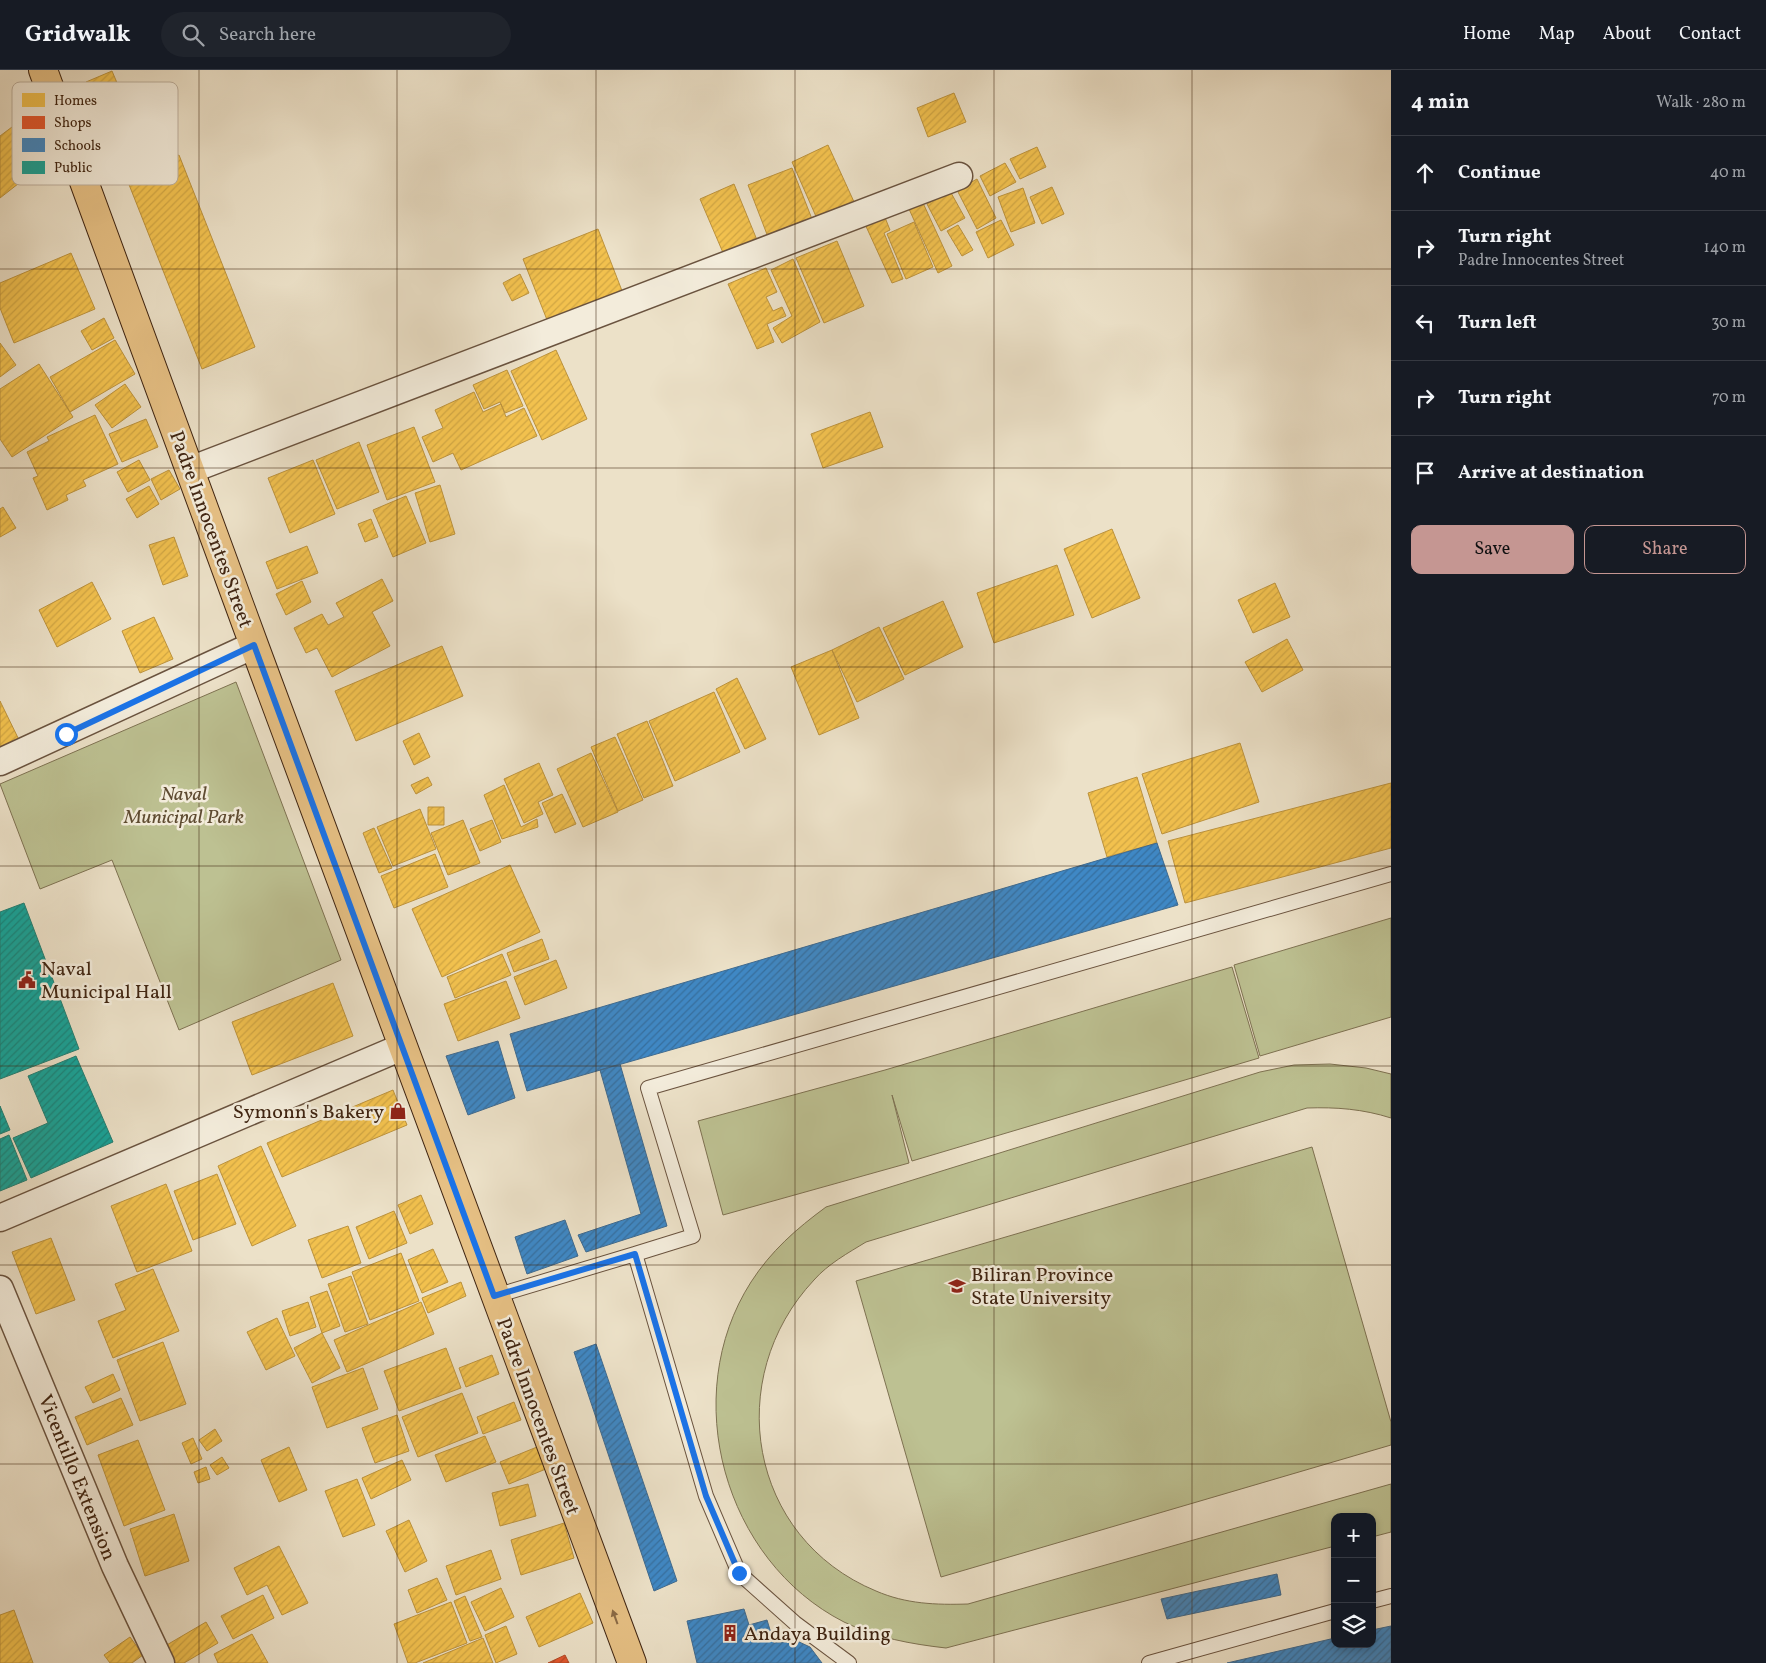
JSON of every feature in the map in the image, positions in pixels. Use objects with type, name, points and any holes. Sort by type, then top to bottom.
[{"type":"main road","name":"Padre Innocentes Street","points":[[43,70],[47,82]]},
{"type":"main road","name":"Padre Innocentes Street","points":[[85,185],[494,1296],[632,1663]]},
{"type":"street","points":[[190,470],[959,176]]},
{"type":"street","points":[[0,762],[254,645]]},
{"type":"street","points":[[0,1218],[402,1047]]},
{"type":"street","name":"Vicentillo Extension","points":[[0,1289],[115,1566],[161,1663]]},
{"type":"lane","points":[[494,1296],[693,1236],[648,1088],[1391,874]]},
{"type":"lane","points":[[635,1254],[706,1496],[739,1573],[795,1623],[849,1663]]},
{"type":"lane","points":[[1376,1600],[1391,1596]]},
{"type":"lane","points":[[1149,1663],[1331,1612]]},
{"type":"green space","name":"Naval Municipal Park","points":[[236,682],[341,960],[179,1030],[112,860],[40,889],[0,784]]},
{"type":"green space","points":[[1391,918],[1391,1017],[1260,1056],[1234,965]]},
{"type":"green space","points":[[1232,967],[1259,1058],[912,1161],[892,1095],[909,1163],[723,1215],[698,1121],[885,1070]]},
{"type":"green space","points":[[1330,1064],[1366,1068],[1391,1074],[1391,1118],[1349,1109],[1307,1108],[866,1242],[838,1259],[814,1280],[785,1319],[767,1362],[759,1407],[762,1452],[776,1495],[799,1534],[833,1566],[876,1591],[899,1599],[921,1603],[968,1604],[1391,1484],[1391,1532],[1376,1536],[1376,1513],[1331,1513],[1331,1547],[946,1648],[894,1640],[856,1628],[803,1595],[769,1559],[743,1518],[725,1472],[717,1424],[718,1375],[729,1327],[751,1282],[776,1250],[794,1232],[826,1207],[1260,1072],[1294,1065]]},
{"type":"green space","points":[[1312,1147],[1391,1422],[1391,1445],[941,1577],[856,1281]]},
{"type":"building: Homes","points":[[112,71],[117,82],[86,82]]},
{"type":"building: Homes","points":[[954,93],[966,122],[928,137],[917,108]]},
{"type":"building: Homes","points":[[12,127],[12,185],[17,185],[0,198],[0,136]]},
{"type":"building: Homes","points":[[828,145],[855,204],[818,221],[792,162]]},
{"type":"building: Homes","points":[[1037,147],[1046,167],[1020,179],[1010,159]]},
{"type":"building: Homes","points":[[178,155],[255,347],[202,369],[129,185],[178,185]]},
{"type":"building: Homes","points":[[1005,163],[1016,182],[990,196],[980,176]]},
{"type":"building: Homes","points":[[792,168],[812,219],[768,237],[748,185]]},
{"type":"building: Homes","points":[[977,179],[996,218],[977,229],[957,190]]},
{"type":"building: Homes","points":[[734,184],[757,240],[724,255],[700,199]]},
{"type":"building: Homes","points":[[1052,187],[1064,214],[1042,224],[1030,197]]},
{"type":"building: Homes","points":[[1023,188],[1035,223],[1011,232],[998,197]]},
{"type":"building: Homes","points":[[950,191],[965,218],[941,231],[927,204]]},
{"type":"building: Homes","points":[[923,203],[952,266],[938,273],[909,209]]},
{"type":"building: Homes","points":[[884,215],[890,230],[884,233],[903,279],[892,283],[864,222]]},
{"type":"building: Homes","points":[[1001,220],[1014,245],[988,258],[976,232]]},
{"type":"building: Homes","points":[[914,222],[933,267],[906,279],[887,234]]},
{"type":"building: Homes","points":[[958,225],[973,250],[962,256],[947,231]]},
{"type":"building: Homes","points":[[598,229],[626,301],[551,330],[523,259]]},
{"type":"building: Homes","points":[[837,241],[864,306],[824,323],[796,258]]},
{"type":"building: Homes","points":[[71,253],[95,309],[14,343],[0,308],[0,283]]},
{"type":"building: Homes","points":[[793,259],[820,322],[782,343],[773,328],[792,316],[771,270]]},
{"type":"building: Homes","points":[[766,268],[777,292],[766,297],[773,311],[782,307],[786,316],[767,324],[774,342],[757,349],[728,284]]},
{"type":"building: Homes","points":[[520,274],[529,293],[512,301],[503,283]]},
{"type":"building: Homes","points":[[104,318],[114,338],[92,350],[81,331]]},
{"type":"building: Homes","points":[[115,340],[135,374],[70,412],[50,377]]},
{"type":"building: Homes","points":[[0,343],[16,365],[0,377]]},
{"type":"building: Homes","points":[[556,350],[587,419],[542,440],[511,371]]},
{"type":"building: Homes","points":[[39,364],[73,417],[12,457],[0,439],[0,389]]},
{"type":"building: Homes","points":[[507,370],[523,406],[505,413],[500,402],[484,409],[473,385]]},
{"type":"building: Homes","points":[[125,384],[141,407],[112,428],[95,405]]},
{"type":"building: Homes","points":[[474,392],[483,412],[501,404],[506,417],[524,408],[537,436],[461,470],[453,453],[433,462],[422,437],[443,428],[435,410]]},
{"type":"building: Homes","points":[[870,412],[883,447],[823,468],[811,434]]},
{"type":"building: Homes","points":[[95,415],[118,464],[83,480],[86,486],[66,495],[68,500],[47,510],[33,478],[38,476],[27,452],[49,441],[47,437]]},
{"type":"building: Homes","points":[[146,419],[158,447],[122,462],[109,434]]},
{"type":"building: Homes","points":[[414,427],[435,482],[387,500],[367,445]]},
{"type":"building: Homes","points":[[359,442],[379,492],[337,509],[316,460]]},
{"type":"building: Homes","points":[[139,460],[150,480],[128,492],[117,472]]},
{"type":"building: Homes","points":[[313,460],[335,514],[290,533],[268,478]]},
{"type":"building: Homes","points":[[169,470],[180,489],[161,500],[151,479]]},
{"type":"building: Homes","points":[[440,485],[455,534],[430,542],[415,493]]},
{"type":"building: Homes","points":[[149,486],[159,504],[137,518],[126,499]]},
{"type":"building: Homes","points":[[406,496],[426,543],[393,557],[373,510]]},
{"type":"building: Homes","points":[[3,507],[16,528],[0,537],[0,509]]},
{"type":"building: Homes","points":[[371,519],[378,537],[365,542],[358,524]]},
{"type":"building: Homes","points":[[1112,529],[1140,598],[1092,618],[1064,549]]},
{"type":"building: Homes","points":[[174,537],[188,576],[163,585],[149,545]]},
{"type":"building: Homes","points":[[307,546],[318,573],[277,589],[266,562]]},
{"type":"building: Homes","points":[[1057,565],[1074,615],[994,643],[977,593]]},
{"type":"building: Homes","points":[[382,579],[393,601],[372,612],[390,646],[332,677],[317,648],[306,653],[294,628],[322,614],[328,625],[344,617],[336,603]]},
{"type":"building: Homes","points":[[302,581],[311,602],[286,615],[276,594]]},
{"type":"building: Homes","points":[[92,582],[111,619],[57,647],[39,610]]},
{"type":"building: Homes","points":[[1275,583],[1290,617],[1253,633],[1238,600]]},
{"type":"building: Homes","points":[[943,601],[963,647],[905,675],[883,628]]},
{"type":"building: Homes","points":[[154,617],[173,659],[140,673],[122,631]]},
{"type":"building: Homes","points":[[879,627],[904,679],[857,702],[832,650]]},
{"type":"building: Homes","points":[[1287,639],[1303,670],[1262,692],[1245,662]]},
{"type":"building: Homes","points":[[442,646],[463,696],[356,741],[335,691]]},
{"type":"building: Homes","points":[[832,650],[859,718],[819,735],[791,667]]},
{"type":"building: Homes","points":[[737,678],[766,739],[745,749],[716,689]]},
{"type":"building: Homes","points":[[714,692],[740,752],[675,781],[649,721]]},
{"type":"building: Homes","points":[[0,701],[22,746],[0,757]]},
{"type":"building: Homes","points":[[647,721],[673,786],[644,798],[617,734]]},
{"type":"building: Homes","points":[[419,733],[430,757],[414,765],[403,741]]},
{"type":"building: Homes","points":[[615,737],[643,800],[618,811],[591,747]]},
{"type":"building: Homes","points":[[1240,743],[1259,802],[1162,834],[1142,774]]},
{"type":"building: Homes","points":[[591,753],[618,812],[583,827],[557,769]]},
{"type":"building: Homes","points":[[539,763],[553,795],[538,802],[543,814],[524,823],[504,779]]},
{"type":"building: Homes","points":[[428,777],[432,785],[416,794],[411,785]]},
{"type":"building: Homes","points":[[1137,777],[1157,843],[1107,857],[1088,793]]},
{"type":"building: Homes","points":[[1391,783],[1391,848],[1185,903],[1168,841]]},
{"type":"building: Homes","points":[[504,785],[521,827],[537,819],[538,827],[502,839],[484,795]]},
{"type":"building: Homes","points":[[562,794],[576,824],[555,833],[542,803]]},
{"type":"building: Homes","points":[[428,807],[444,807],[444,825],[428,825]]},
{"type":"building: Homes","points":[[420,809],[436,849],[393,866],[377,827]]},
{"type":"building: Homes","points":[[463,820],[480,863],[448,875],[431,833]]},
{"type":"building: Homes","points":[[492,820],[501,842],[480,851],[470,829]]},
{"type":"building: Homes","points":[[374,828],[392,868],[379,873],[363,833]]},
{"type":"building: Homes","points":[[435,854],[448,887],[394,908],[381,876]]},
{"type":"building: Homes","points":[[510,865],[540,932],[442,977],[412,909]]},
{"type":"building: Homes","points":[[542,939],[549,959],[514,972],[507,953]]},
{"type":"building: Homes","points":[[502,954],[511,975],[455,998],[447,977]]},
{"type":"building: Homes","points":[[556,960],[567,988],[525,1005],[514,977]]},
{"type":"building: Homes","points":[[506,981],[520,1018],[458,1041],[444,1004]]},
{"type":"building: Homes","points":[[333,983],[353,1036],[252,1075],[232,1022]]},
{"type":"building: Homes","points":[[393,1090],[407,1125],[282,1177],[267,1143]]},
{"type":"building: Homes","points":[[261,1146],[296,1226],[252,1246],[218,1166]]},
{"type":"building: Homes","points":[[217,1174],[236,1224],[193,1240],[174,1191]]},
{"type":"building: Homes","points":[[166,1184],[192,1251],[137,1272],[111,1206]]},
{"type":"building: Homes","points":[[421,1195],[433,1224],[410,1234],[398,1205]]},
{"type":"building: Homes","points":[[394,1211],[407,1243],[369,1259],[356,1227]]},
{"type":"building: Homes","points":[[348,1226],[361,1263],[322,1278],[308,1240]]},
{"type":"building: Homes","points":[[51,1238],[75,1300],[36,1314],[12,1252]]},
{"type":"building: Homes","points":[[433,1249],[448,1282],[422,1293],[408,1260]]},
{"type":"building: Homes","points":[[401,1253],[419,1301],[370,1320],[352,1272]]},
{"type":"building: Homes","points":[[153,1269],[179,1331],[113,1358],[98,1321],[126,1310],[115,1284]]},
{"type":"building: Homes","points":[[351,1276],[368,1324],[345,1332],[328,1284]]},
{"type":"building: Homes","points":[[461,1282],[466,1296],[428,1313],[422,1298]]},
{"type":"building: Homes","points":[[327,1291],[340,1326],[322,1333],[310,1297]]},
{"type":"building: Homes","points":[[308,1302],[316,1327],[290,1336],[282,1311]]},
{"type":"building: Homes","points":[[421,1302],[434,1334],[347,1372],[334,1340]]},
{"type":"building: Homes","points":[[277,1318],[295,1356],[266,1370],[247,1332]]},
{"type":"building: Homes","points":[[322,1333],[340,1368],[312,1383],[294,1348]]},
{"type":"building: Homes","points":[[163,1342],[186,1404],[140,1421],[117,1360]]},
{"type":"building: Homes","points":[[446,1348],[461,1388],[399,1411],[384,1371]]},
{"type":"building: Homes","points":[[492,1355],[499,1374],[466,1387],[459,1368]]},
{"type":"building: Homes","points":[[363,1368],[378,1409],[327,1428],[312,1387]]},
{"type":"building: Homes","points":[[113,1374],[120,1390],[93,1403],[85,1387]]},
{"type":"building: Homes","points":[[462,1393],[478,1433],[418,1457],[402,1417]]},
{"type":"building: Homes","points":[[121,1398],[133,1425],[87,1445],[75,1417]]},
{"type":"building: Homes","points":[[514,1402],[521,1420],[483,1434],[477,1417]]},
{"type":"building: Homes","points":[[397,1415],[409,1451],[375,1463],[362,1428]]},
{"type":"building: Homes","points":[[215,1429],[222,1441],[207,1451],[199,1440]]},
{"type":"building: Homes","points":[[485,1436],[496,1462],[446,1482],[435,1455]]},
{"type":"building: Homes","points":[[193,1438],[202,1459],[191,1464],[182,1443]]},
{"type":"building: Homes","points":[[138,1440],[165,1510],[124,1526],[98,1455]]},
{"type":"building: Homes","points":[[289,1447],[307,1490],[279,1502],[261,1460]]},
{"type":"building: Homes","points":[[537,1447],[546,1469],[509,1484],[500,1462]]},
{"type":"building: Homes","points":[[222,1457],[229,1468],[217,1475],[210,1465]]},
{"type":"building: Homes","points":[[402,1460],[411,1480],[371,1499],[362,1478]]},
{"type":"building: Homes","points":[[206,1467],[210,1479],[198,1483],[194,1472]]},
{"type":"building: Homes","points":[[357,1479],[375,1525],[343,1537],[325,1491]]},
{"type":"building: Homes","points":[[528,1484],[536,1516],[500,1526],[492,1493]]},
{"type":"building: Homes","points":[[174,1514],[189,1561],[145,1576],[130,1529]]},
{"type":"building: Homes","points":[[409,1520],[427,1561],[405,1572],[386,1531]]},
{"type":"building: Homes","points":[[564,1523],[574,1558],[521,1575],[511,1540]]},
{"type":"building: Homes","points":[[279,1546],[308,1603],[282,1615],[267,1585],[247,1595],[234,1568]]},
{"type":"building: Homes","points":[[491,1550],[501,1579],[456,1595],[446,1566]]},
{"type":"building: Homes","points":[[437,1578],[447,1600],[417,1613],[408,1590]]},
{"type":"building: Homes","points":[[501,1588],[514,1617],[485,1631],[471,1602]]},
{"type":"building: Homes","points":[[580,1593],[593,1623],[539,1647],[526,1617]]},
{"type":"building: Homes","points":[[263,1595],[274,1618],[233,1639],[221,1616]]},
{"type":"building: Homes","points":[[465,1596],[482,1637],[470,1641],[454,1601]]},
{"type":"building: Homes","points":[[451,1602],[467,1643],[415,1663],[408,1663],[394,1624]]},
{"type":"building: Homes","points":[[14,1610],[33,1663],[0,1663],[0,1615]]},
{"type":"building: Homes","points":[[206,1622],[218,1643],[184,1663],[175,1663],[165,1646]]},
{"type":"building: Homes","points":[[506,1626],[517,1654],[496,1663],[485,1635]]},
{"type":"building: Homes","points":[[252,1634],[268,1663],[218,1663],[214,1654]]},
{"type":"building: Homes","points":[[130,1637],[143,1655],[132,1663],[110,1663],[104,1655]]},
{"type":"building: Homes","points":[[483,1638],[493,1663],[423,1663]]},
{"type":"building: Shops","points":[[565,1655],[569,1663],[548,1663]]},
{"type":"building: Schools","points":[[1157,843],[1178,905],[527,1091],[510,1034]]},
{"type":"building: Schools","points":[[498,1041],[515,1098],[468,1115],[446,1056]]},
{"type":"building: Schools","points":[[620,1064],[667,1226],[586,1252],[578,1235],[641,1214],[600,1070]]},
{"type":"building: Schools","points":[[565,1220],[578,1256],[527,1274],[515,1237]]},
{"type":"building: Schools","points":[[596,1344],[677,1581],[654,1591],[574,1352]]},
{"type":"building: Schools","points":[[1277,1574],[1281,1595],[1167,1619],[1161,1599]]},
{"type":"building: Schools","name":"Andaya Building","points":[[744,1609],[749,1625],[767,1620],[774,1643],[797,1641],[810,1647],[822,1663],[697,1663],[687,1621]]},
{"type":"building: Schools","points":[[1391,1626],[1391,1663],[1227,1663],[1331,1639],[1331,1648],[1376,1648],[1376,1629]]},
{"type":"building: Public","name":"Naval Municipal Hall","points":[[24,903],[79,1049],[0,1079],[0,912]]},
{"type":"building: Public","points":[[76,1056],[113,1142],[31,1178],[13,1138],[48,1123],[28,1076]]},
{"type":"building: Public","points":[[0,1106],[10,1130],[0,1134]]},
{"type":"building: Public","points":[[9,1135],[27,1180],[0,1191],[0,1139]]},
{"type":"place","name":"Naval Municipal Hall","points":[[27,980]]},
{"type":"place","name":"Symonn's Bakery","points":[[398,1111]]},
{"type":"place","name":"Biliran Province State University","points":[[957,1286]]},
{"type":"place","name":"Andaya Building","points":[[730,1633]]},
{"type":"route","points":[[66,734],[254,645],[494,1296],[635,1254],[706,1496],[739,1573]]}]
